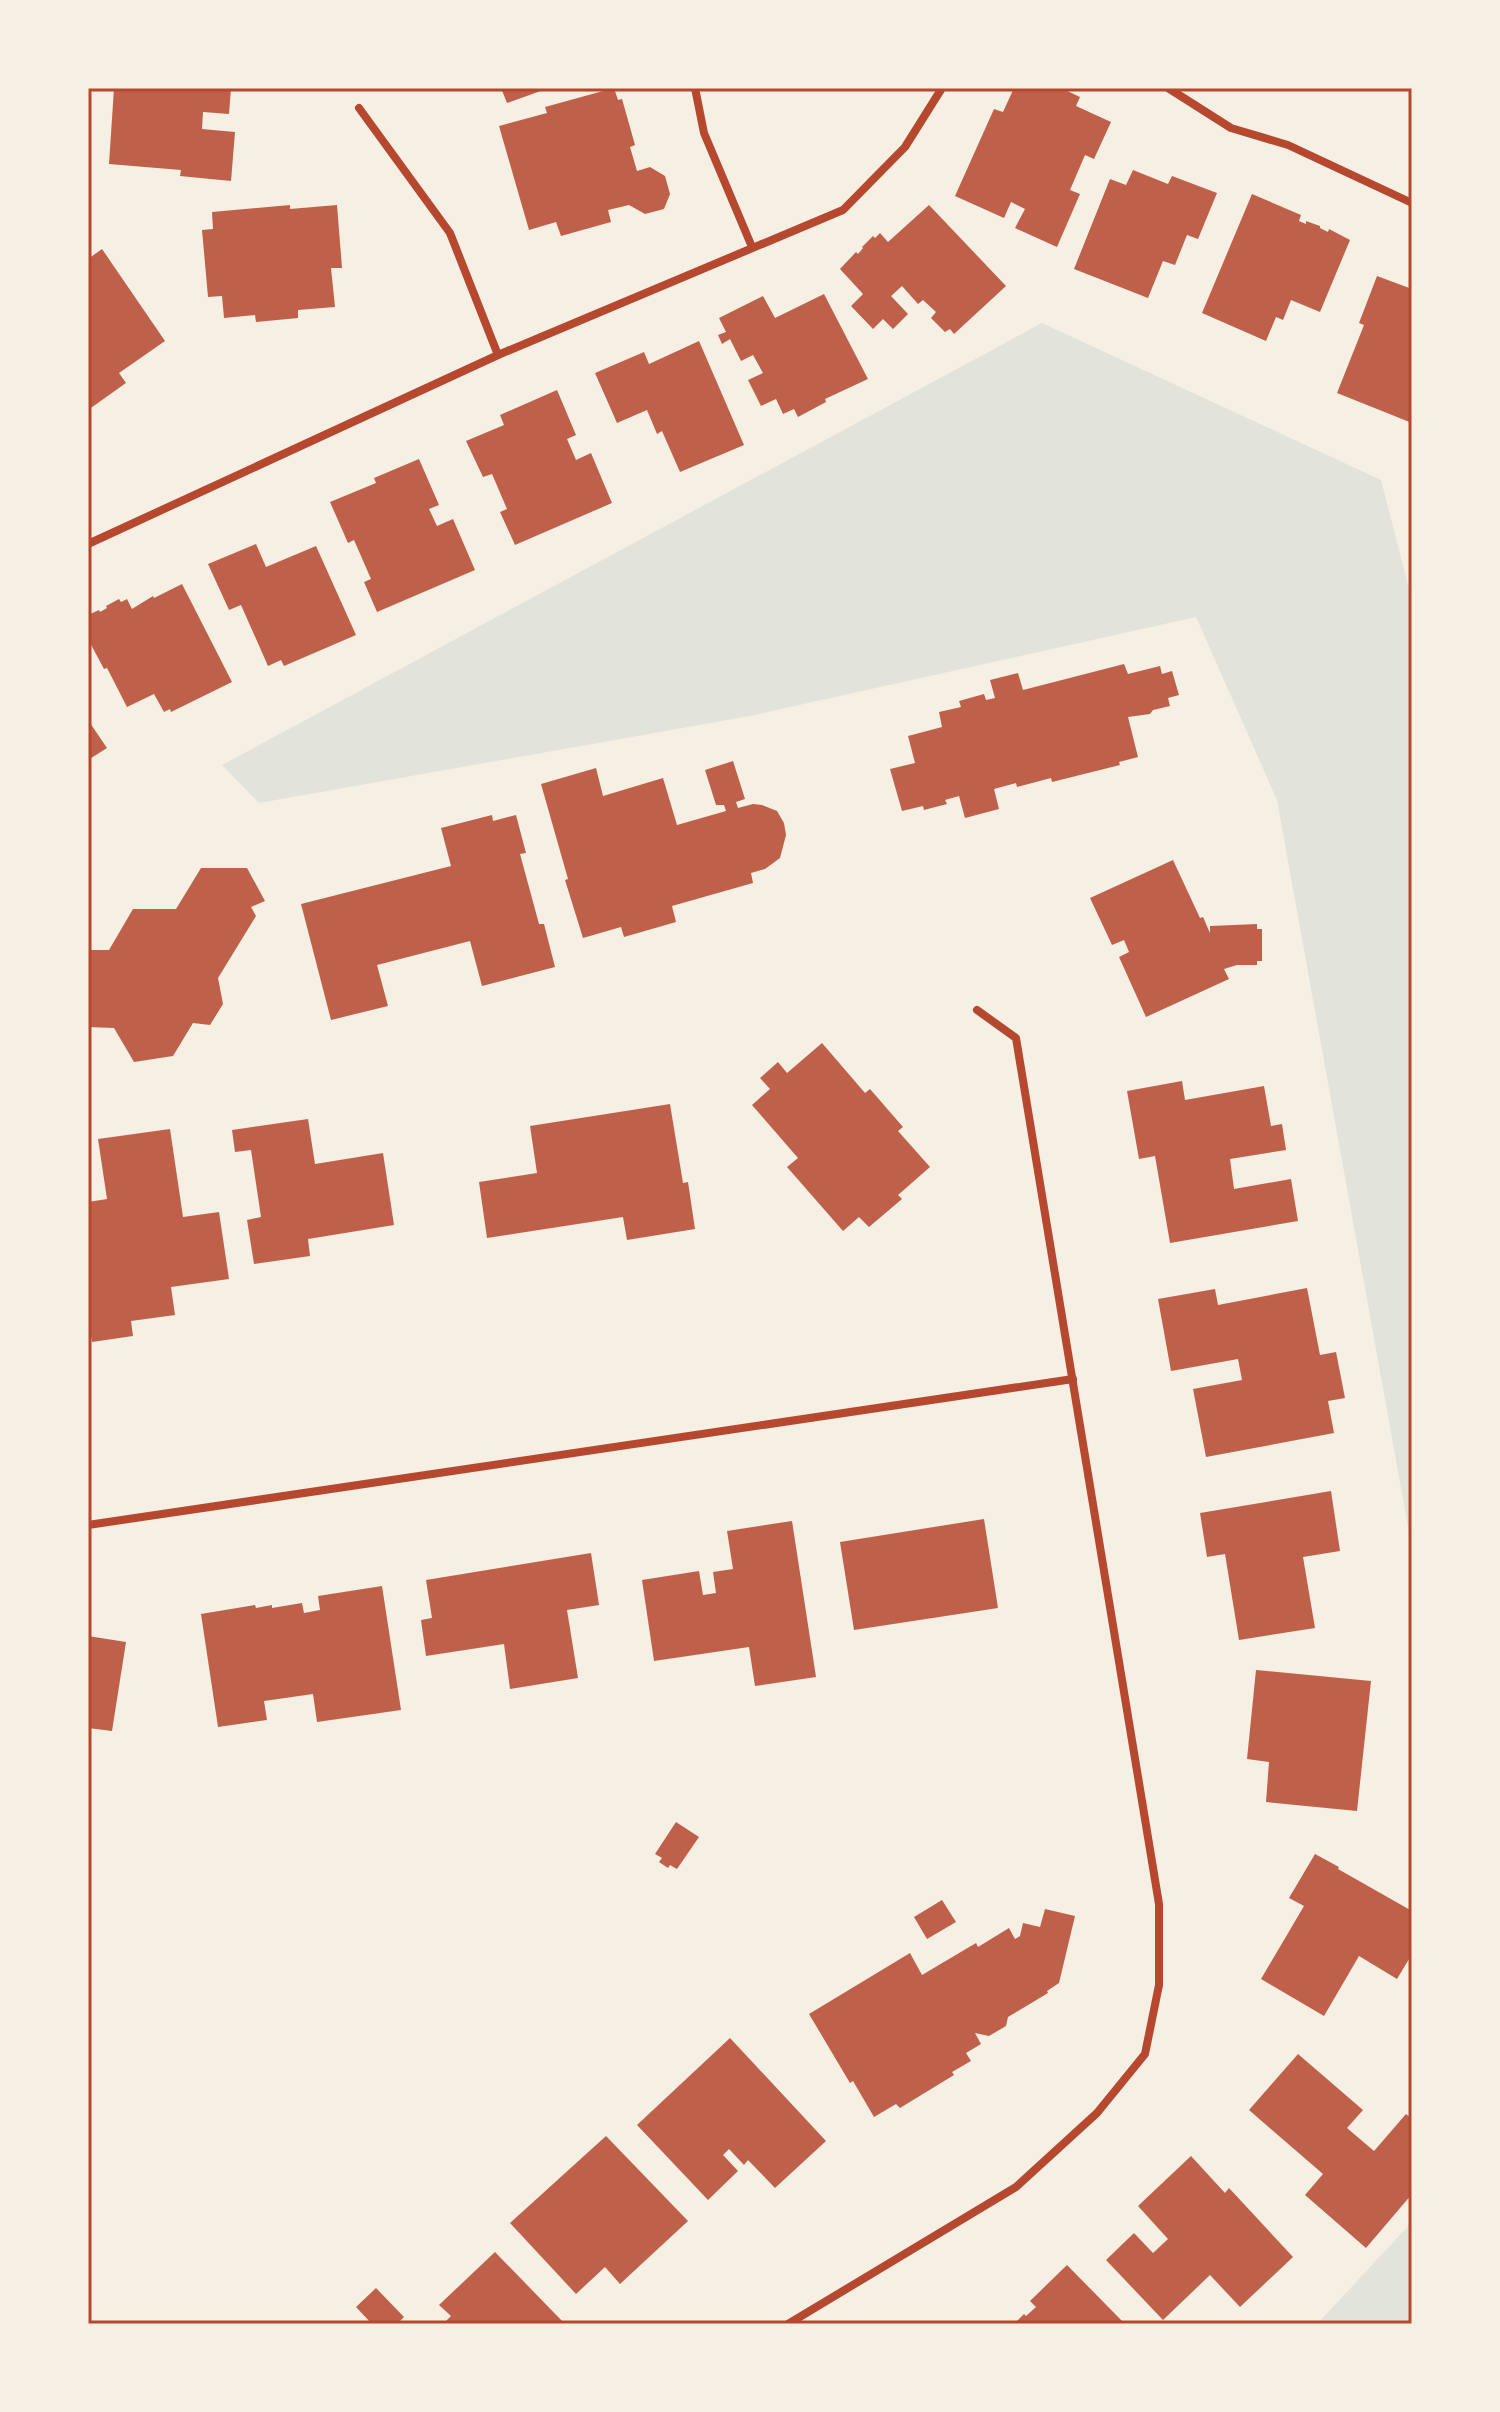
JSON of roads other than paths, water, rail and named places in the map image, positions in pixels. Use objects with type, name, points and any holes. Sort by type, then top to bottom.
[{"type":"street","points":[[695,88],[704,133],[752,247]]},
{"type":"street","points":[[88,544],[498,355],[843,210],[905,147],[942,88]]},
{"type":"street","points":[[1168,88],[1231,128],[1288,145],[1412,203]]},
{"type":"street","points":[[359,108],[450,233],[498,355]]},
{"type":"street","points":[[788,2324],[1016,2187],[1097,2113],[1145,2054],[1159,1985],[1159,1904],[1016,1038],[977,1010]]},
{"type":"street","points":[[88,1525],[1073,1379]]}]
